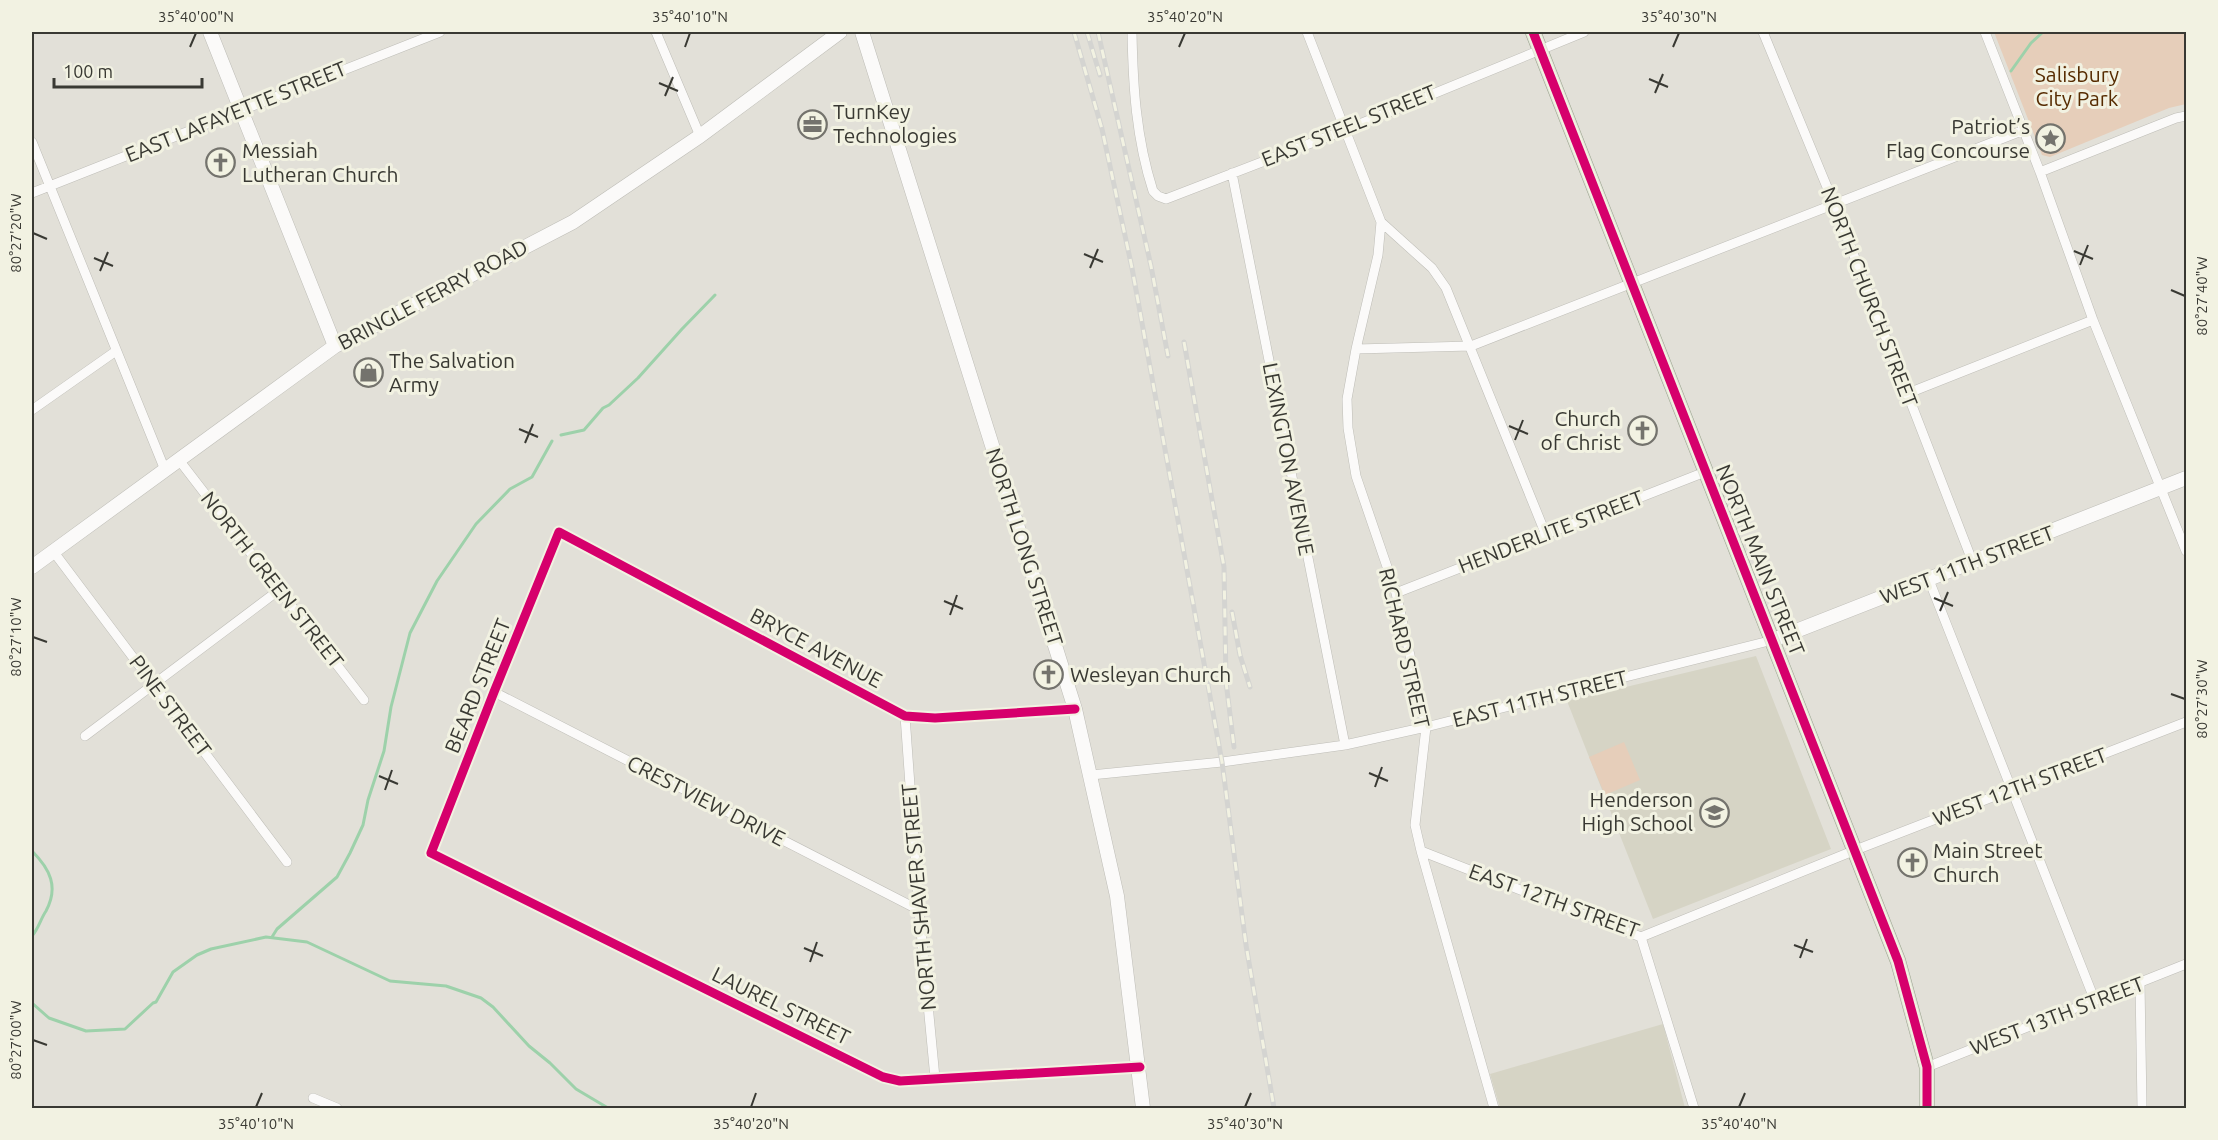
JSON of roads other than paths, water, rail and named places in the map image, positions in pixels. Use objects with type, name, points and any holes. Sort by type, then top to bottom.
[{"type":"main road","name":"NORTH MAIN STREET","points":[[1533,32],[1898,961],[1927,1067],[1927,1108]]},
{"type":"street","points":[[210,32],[335,346]]},
{"type":"street","name":"EAST LAFAYETTE STREET","points":[[32,193],[242,110],[425,34],[440,32]]},
{"type":"street","points":[[656,32],[700,136]]},
{"type":"street","name":"BRINGLE FERRY ROAD","points":[[32,567],[335,346],[573,222],[700,136],[840,32]]},
{"type":"street","name":"NORTH LONG STREET","points":[[862,32],[1075,708],[1117,896],[1140,1067],[1143,1108]]},
{"type":"street","name":"EAST STEEL STREET","points":[[1132,32],[1133,86],[1138,135],[1153,191],[1166,199],[1345,130],[1540,48],[1584,32]]},
{"type":"street","points":[[1307,32],[1381,222],[1432,267],[1446,288],[1546,535]]},
{"type":"street","name":"NORTH CHURCH STREET","points":[[1763,32],[1834,204],[1973,563]]},
{"type":"street","points":[[1985,32],[2040,172],[2093,320],[2187,551]]},
{"type":"street","points":[[2040,172],[2176,118],[2187,116]]},
{"type":"street","points":[[1356,349],[1471,346],[2024,130]]},
{"type":"street","points":[[32,142],[48,187],[165,470]]},
{"type":"street","name":"LEXINGTON AVENUE","points":[[1232,173],[1345,745]]},
{"type":"street","name":"RICHARD STREET","points":[[1381,222],[1378,255],[1347,399],[1352,458],[1362,496],[1396,592],[1426,728],[1415,825],[1494,1108]]},
{"type":"street","points":[[1906,394],[2093,320]]},
{"type":"street","points":[[32,410],[116,351]]},
{"type":"street","name":"NORTH GREEN STREET","points":[[179,460],[364,700]]},
{"type":"street","name":"HENDERLITE STREET","points":[[1396,592],[1705,472]]},
{"type":"street","name":"WEST 11TH STREET","points":[[1773,640],[2187,478]]},
{"type":"street","name":"BRYCE AVENUE","points":[[559,532],[905,716],[935,718],[1075,708]]},
{"type":"street","name":"BEARD STREET","points":[[431,853],[559,532]]},
{"type":"street","name":"PINE STREET","points":[[53,551],[287,862]]},
{"type":"street","points":[[1929,580],[2096,1001]]},
{"type":"street","points":[[85,736],[279,590]]},
{"type":"street","name":"EAST 11TH STREET","points":[[1090,775],[1222,762],[1345,745],[1426,728],[1773,640]]},
{"type":"street","name":"CRESTVIEW DRIVE","points":[[494,692],[919,909]]},
{"type":"street","name":"NORTH SHAVER STREET","points":[[905,716],[919,909],[935,1078]]},
{"type":"street","name":"WEST 12TH STREET","points":[[1853,851],[2187,722]]},
{"type":"street","name":"EAST 12TH STREET","points":[[1421,851],[1641,937],[1853,851]]},
{"type":"street","name":"LAUREL STREET","points":[[431,853],[883,1077],[900,1081],[1140,1067]]},
{"type":"street","points":[[1641,937],[1694,1108]]},
{"type":"street","name":"WEST 13TH STREET","points":[[1927,1067],[2187,964]]},
{"type":"street","points":[[2140,983],[2142,1108]]},
{"type":"street","points":[[313,1098],[337,1108]]},
{"type":"waterway","points":[[2011,71],[2031,43],[2043,32]]},
{"type":"waterway","points":[[561,435],[584,430],[603,408],[638,378],[715,295]]},
{"type":"waterway","points":[[272,937],[277,929],[337,877],[363,825],[368,800],[384,751],[391,707],[410,633],[437,581],[476,524],[510,489],[532,477],[552,441]]},
{"type":"waterway","points":[[32,851],[44,865],[52,886],[50,902],[32,936]]},
{"type":"waterway","points":[[32,1003],[49,1018],[86,1031],[125,1029],[156,1002],[173,972],[197,955],[211,949],[266,937],[307,942],[390,981],[446,986],[481,998],[493,1007],[529,1046],[576,1089],[608,1108]]},
{"type":"railway","points":[[1074,32],[1102,129],[1132,268],[1222,762],[1246,945],[1274,1108]]},
{"type":"railway","points":[[1087,32],[1100,75]]},
{"type":"railway","points":[[1098,32],[1151,266],[1168,356]]},
{"type":"railway","points":[[1184,342],[1224,567],[1226,682],[1234,747]]},
{"type":"railway","points":[[1232,612],[1240,655],[1250,687]]},
{"type":"place","name":"TurnKey Technologies","points":[[812,124]]},
{"type":"place","name":"Patriot’s Flag Concourse","points":[[2051,139]]},
{"type":"place","name":"Messiah Lutheran Church","points":[[221,163]]},
{"type":"place","name":"The Salvation Army","points":[[368,373]]},
{"type":"place","name":"Church of Christ","points":[[1642,431]]},
{"type":"place","name":"Wesleyan Church","points":[[1049,675]]},
{"type":"place","name":"Henderson High School","points":[[1714,812]]},
{"type":"place","name":"Main Street Church","points":[[1912,863]]},
{"type":"park label","name":"Salisbury City Park","points":[[2077,87]]}]
